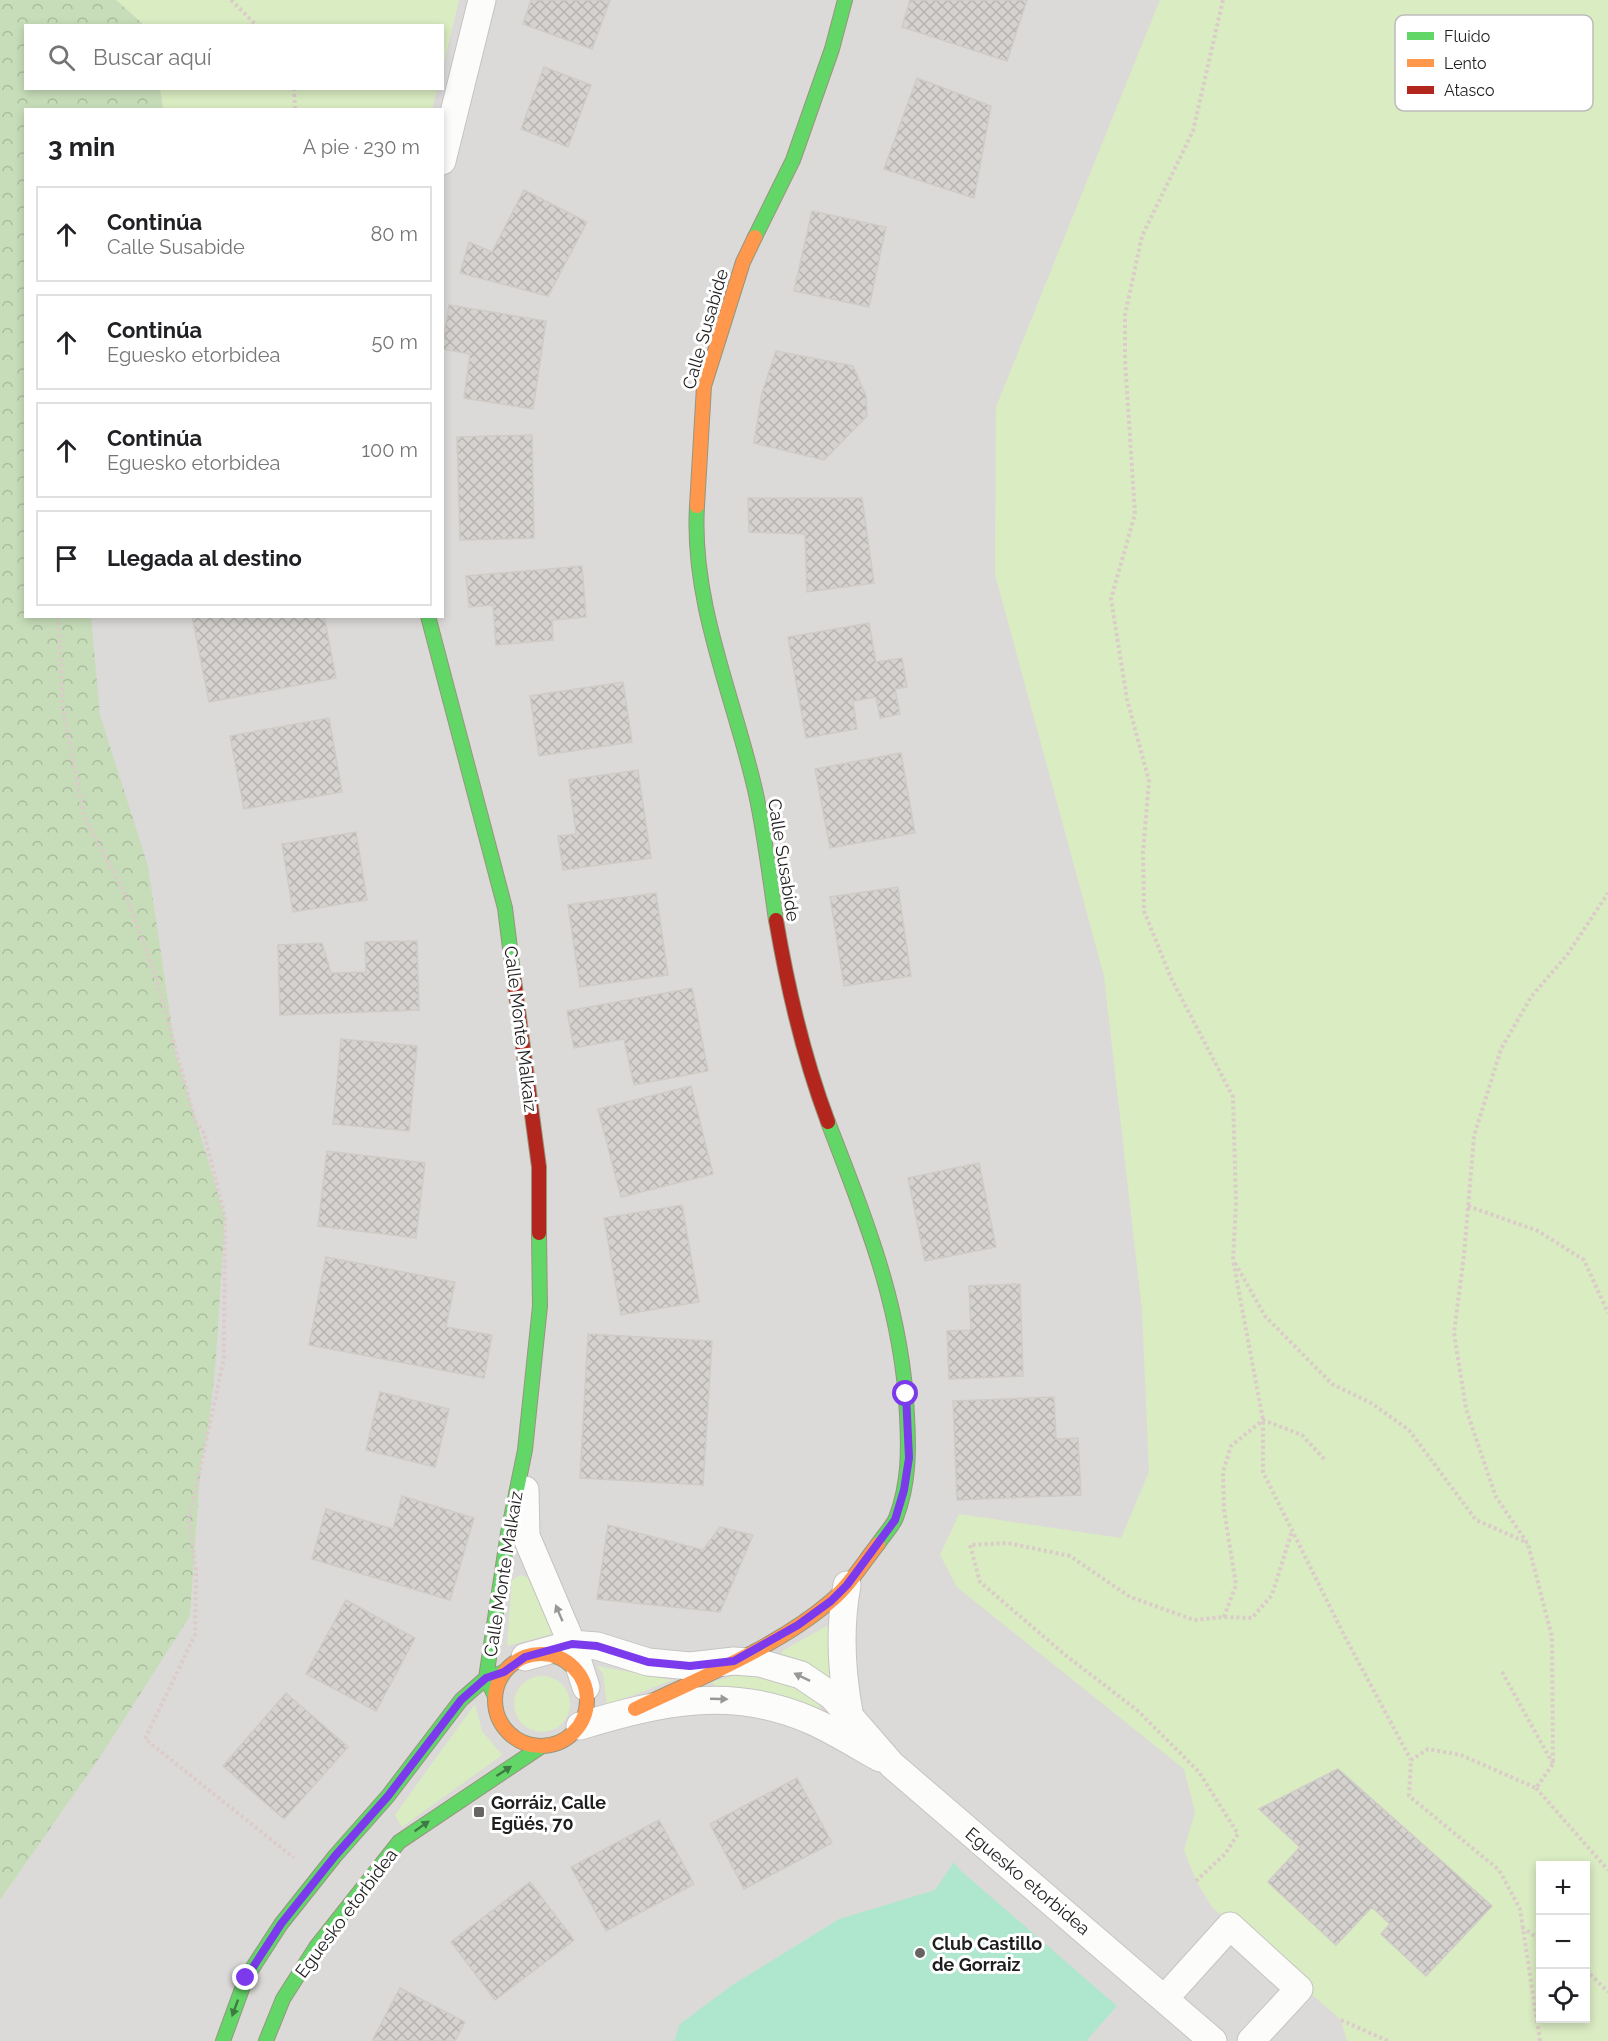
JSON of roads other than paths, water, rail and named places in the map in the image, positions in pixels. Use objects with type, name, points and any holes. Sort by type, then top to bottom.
[{"type":"street","points":[[444,153],[482,0]]},
{"type":"street","name":"Calle Susabide","points":[[734,1661],[798,1625],[831,1601],[847,1585],[895,1520],[904,1490],[909,1458],[896,1322],[877,1248],[813,1082],[788,992],[756,795],[703,597],[695,536],[704,386],[743,262],[793,160],[832,49],[845,0]]},
{"type":"street","name":"Calle Monte Malkaiz","points":[[429,618],[505,908],[539,1167],[540,1306],[525,1450],[508,1533],[486,1678],[495,1696],[496,1709],[507,1732],[529,1745],[542,1746]]},
{"type":"street","name":"Calle Monte Malkaiz","points":[[525,1450],[526,1536],[572,1644],[586,1687]]},
{"type":"street","points":[[847,1585],[843,1606],[841,1659],[849,1712]]},
{"type":"street","name":"Eguesko etorbidea","points":[[223,2041],[246,1978],[281,1924],[388,1796],[461,1700],[486,1678],[572,1644],[597,1646],[659,1663],[690,1666],[734,1661],[760,1663],[801,1675],[832,1696],[849,1712],[892,1765],[1213,2041]]},
{"type":"street","points":[[495,1696],[515,1665],[540,1654],[555,1656],[568,1663],[579,1674],[586,1687],[588,1701],[580,1726]]},
{"type":"street","name":"Eguesko etorbidea","points":[[635,1709],[734,1661]]},
{"type":"street","name":"Eguesko etorbidea","points":[[266,2041],[283,2000],[316,1947],[399,1842],[542,1746],[557,1744],[570,1737],[580,1726],[635,1709],[707,1698],[738,1700],[774,1707],[812,1721],[892,1765]]},
{"type":"street","points":[[1165,1998],[1230,1926],[1299,1989],[1251,2041]]},
{"type":"place","name":"Gorráiz, Calle Egüés, 70","points":[[479,1812]]},
{"type":"place","name":"Club Castillo de Gorraiz","points":[[920,1953]]}]
